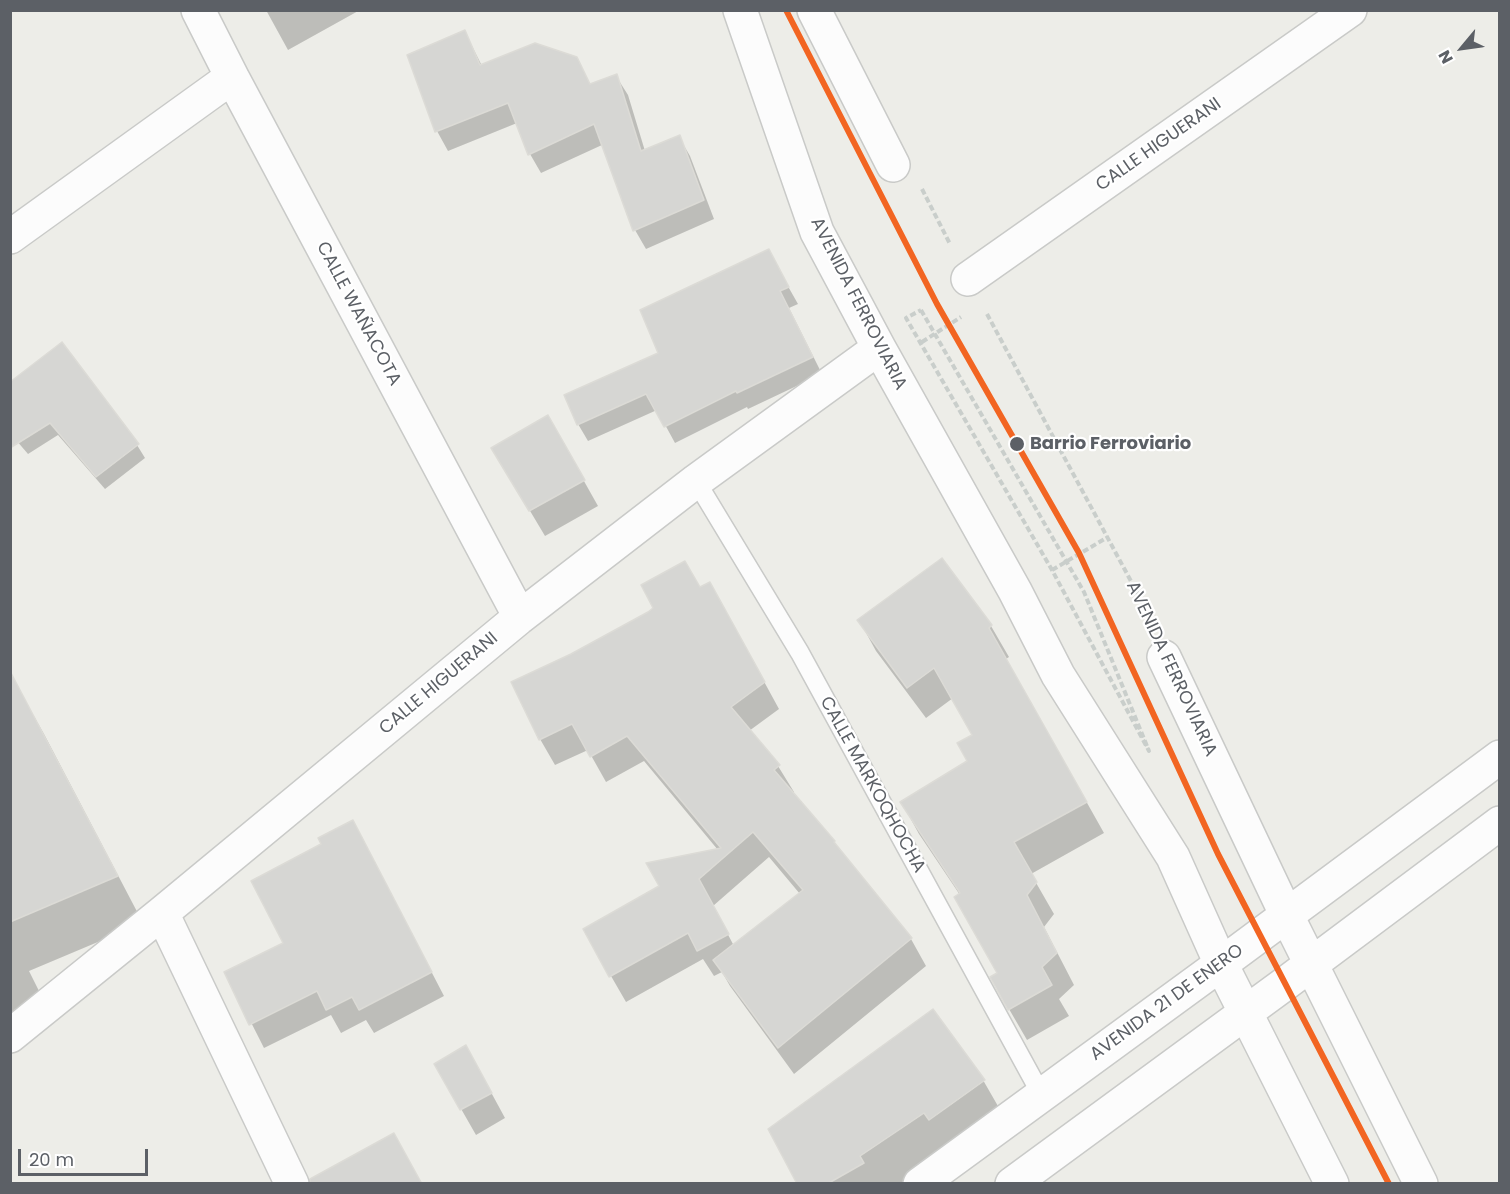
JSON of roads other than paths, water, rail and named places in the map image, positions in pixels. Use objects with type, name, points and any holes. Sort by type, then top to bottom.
[{"type":"street","name":"CALLE WAÑACOTA","points":[[198,10],[520,618]]},
{"type":"street","name":"AVENIDA FERROVIARIA","points":[[740,10],[817,232],[1015,591],[1058,675],[1173,856],[1221,964],[1332,1184]]},
{"type":"street","points":[[814,10],[893,165]]},
{"type":"street","name":"CALLE HIGUERANI","points":[[975,292],[1350,10]]},
{"type":"street","points":[[10,237],[232,77]]},
{"type":"street","name":"CALLE HIGUERANI","points":[[10,1036],[520,618],[696,481],[884,356]]},
{"type":"street","name":"AVENIDA FERROVIARIA","points":[[1164,657],[1310,964],[1421,1184]]},
{"type":"street","name":"AVENIDA 21 DE ENERO","points":[[920,1184],[1500,757]]},
{"type":"street","points":[[1012,1184],[1500,823]]},
{"type":"street","points":[[162,913],[292,1184]]},
{"type":"lane","name":"CALLE MARKOQHOCHA","points":[[696,481],[800,653],[1041,1094]]},
{"type":"place","name":"Barrio Ferroviario","points":[[1017,444]]}]
